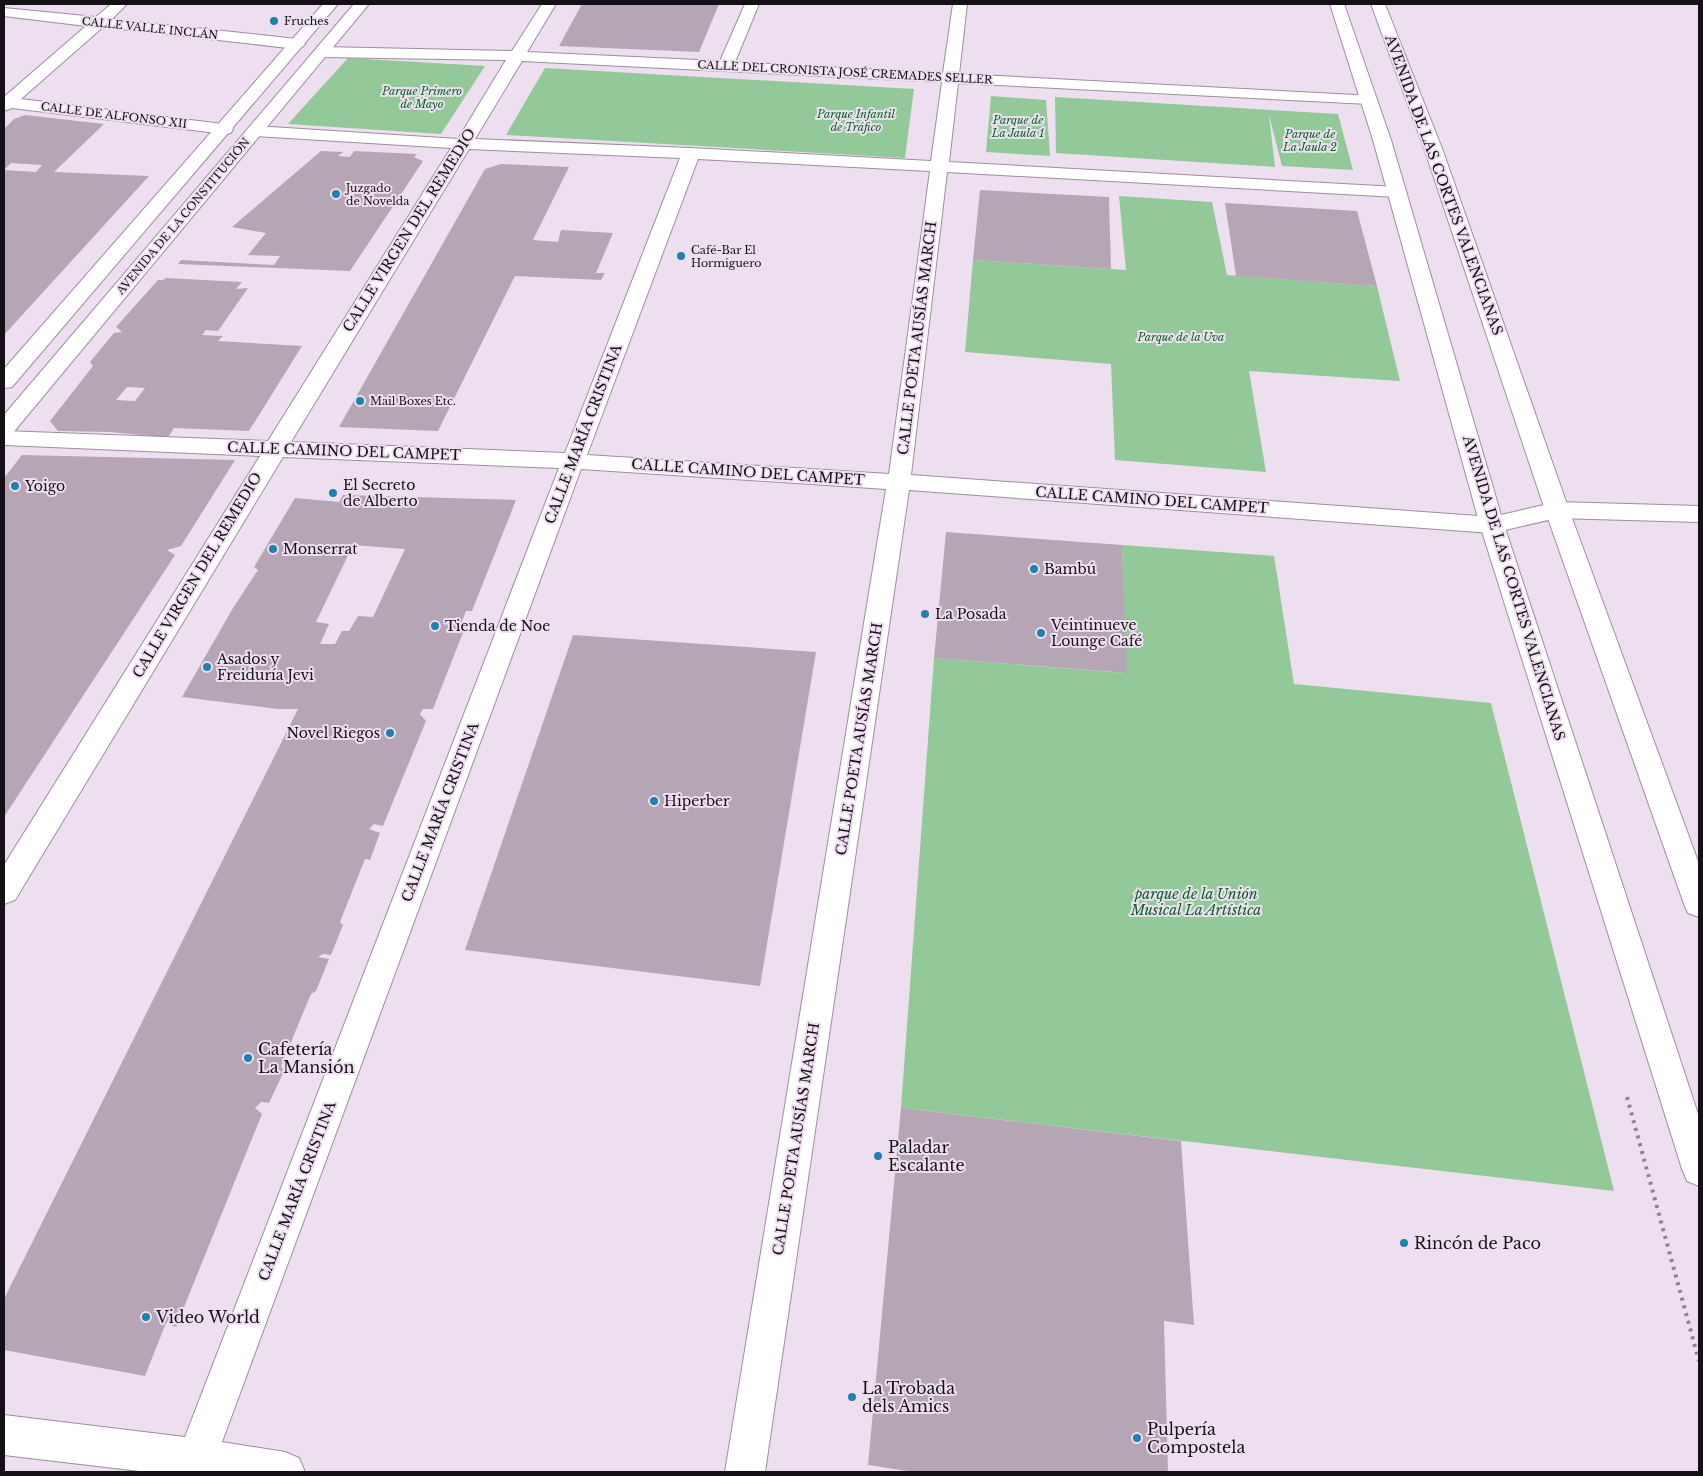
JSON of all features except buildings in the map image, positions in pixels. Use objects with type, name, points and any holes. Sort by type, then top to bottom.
[{"type":"street","points":[[5,104],[120,4]]},
{"type":"street","name":"AVENIDA DE LA CONSTITUCIÓN","points":[[4,382],[225,129],[331,4]]},
{"type":"street","name":"AVENIDA DE LA CONSTITUCIÓN","points":[[4,429],[362,4]]},
{"type":"street","name":"CALLE VIRGEN DEL REMEDIO","points":[[4,891],[274,448],[549,4]]},
{"type":"street","points":[[726,66],[752,4]]},
{"type":"street","name":"CALLE POETA AUSÍAS MARCH","points":[[744,1472],[899,482],[960,4]]},
{"type":"street","name":"AVENIDA DE LAS CORTES VALENCIANAS","points":[[1337,4],[1397,192],[1492,525],[1699,1169]]},
{"type":"street","name":"AVENIDA DE LAS CORTES VALENCIANAS","points":[[1378,4],[1434,151],[1558,510],[1699,904]]},
{"type":"street","name":"CALLE VALLE INCLÁN","points":[[4,12],[297,44]]},
{"type":"street","name":"CALLE DEL CRONISTA JOSÉ CREMADES SELLER","points":[[322,52],[517,56],[1369,100]]},
{"type":"street","name":"CALLE DE ALFONSO XII","points":[[5,104],[225,129]]},
{"type":"street","points":[[255,131],[462,144],[691,154],[1397,192]]},
{"type":"street","name":"CALLE MARÍA CRISTINA","points":[[194,1465],[573,461],[691,154]]},
{"type":"street","name":"CALLE CAMINO DEL CAMPET","points":[[4,438],[573,461],[899,482],[1492,525],[1558,510],[1699,514]]},
{"type":"street","points":[[4,1435],[194,1465],[285,1472]]},
{"type":"green space","name":"Parque Primero de Mayo","points":[[348,58],[485,66],[441,134],[288,124]]},
{"type":"green space","name":"Parque Infantil de Tráfico","points":[[545,68],[914,89],[905,158],[506,135]]},
{"type":"green space","name":"Parque de La Jaula 1","points":[[991,96],[1046,100],[1050,156],[986,152]]},
{"type":"green space","name":"Parque de La Jaula 2","points":[[1055,97],[1338,114],[1353,170],[1282,166],[1269,115],[1275,167],[1056,153]]},
{"type":"green space","name":"Parque de la Uva","points":[[1119,196],[1212,202],[1227,275],[1377,286],[1400,381],[1249,371],[1266,472],[1115,460],[1111,364],[965,352],[973,260],[1126,270]]},
{"type":"green space","name":"parque de la Unión Musical La Artística","points":[[1122,545],[1274,556],[1294,684],[1491,703],[1614,1191],[901,1108],[934,658],[1126,673]]},
{"type":"place","name":"Fruches","points":[[274,21]]},
{"type":"place","name":"Juzgado de Novelda","points":[[336,194]]},
{"type":"place","name":"Café-Bar El Hormiguero","points":[[681,256]]},
{"type":"place","name":"Mail Boxes Etc.","points":[[360,401]]},
{"type":"place","name":"Yoigo","points":[[15,486]]},
{"type":"place","name":"El Secreto de Alberto","points":[[333,493]]},
{"type":"place","name":"Monserrat","points":[[273,549]]},
{"type":"place","name":"Bambú","points":[[1034,569]]},
{"type":"place","name":"La Posada","points":[[925,614]]},
{"type":"place","name":"Tienda de Noe","points":[[435,626]]},
{"type":"place","name":"Veintinueve Lounge Café","points":[[1041,633]]},
{"type":"place","name":"Asados y Freiduría Jevi","points":[[207,667]]},
{"type":"place","name":"Novel Riegos","points":[[390,733]]},
{"type":"place","name":"Hiperber","points":[[654,801]]},
{"type":"place","name":"Cafetería La Mansión","points":[[248,1058]]},
{"type":"place","name":"Paladar Escalante","points":[[878,1156]]},
{"type":"place","name":"Rincón de Paco","points":[[1404,1243]]},
{"type":"place","name":"Video World","points":[[146,1317]]},
{"type":"place","name":"La Trobada dels Amics","points":[[852,1397]]},
{"type":"place","name":"Pulpería Compostela","points":[[1137,1438]]}]
